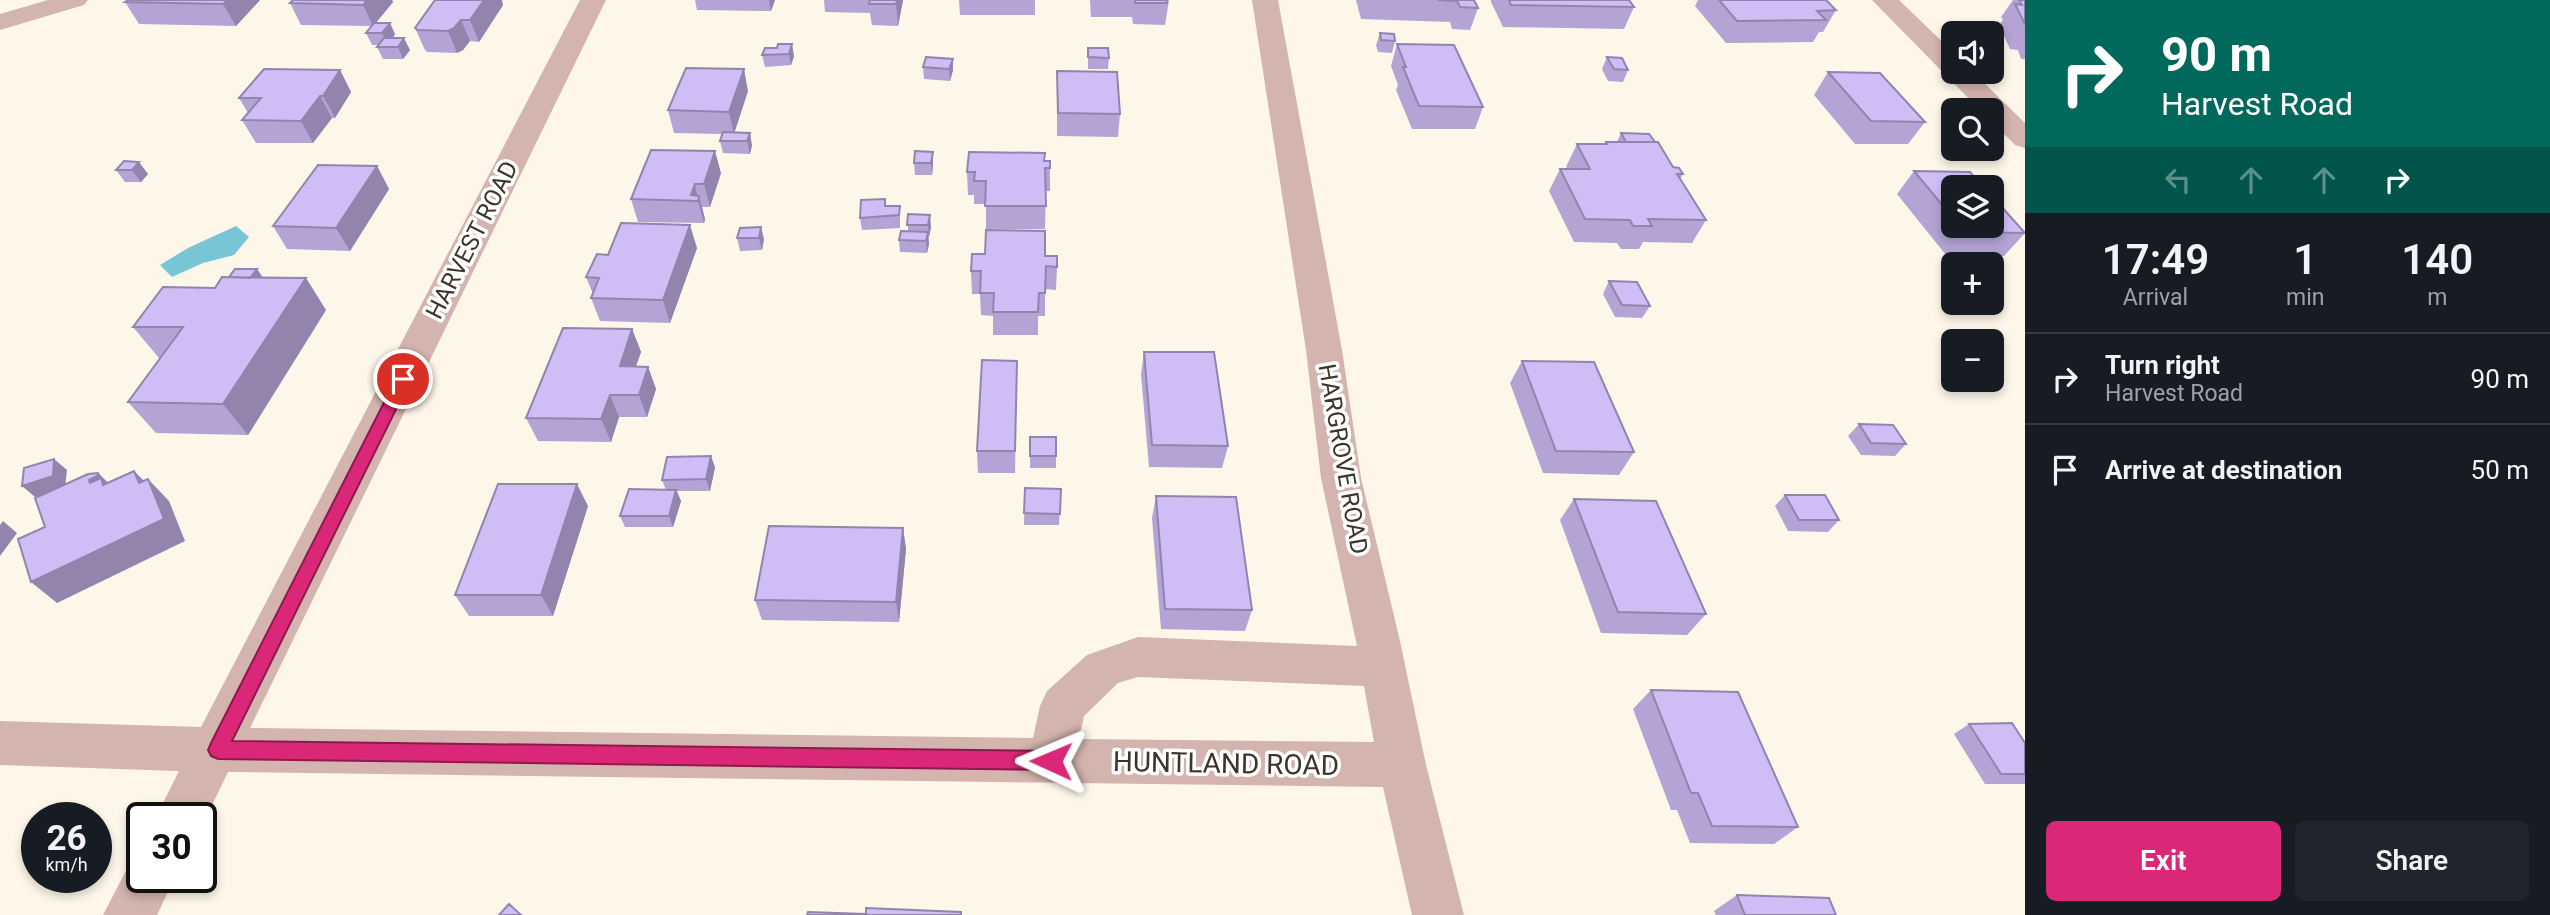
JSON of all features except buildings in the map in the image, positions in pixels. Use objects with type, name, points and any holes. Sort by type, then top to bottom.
[{"type":"street","points":[[0,22],[75,0]]},
{"type":"street","name":"HARVEST ROAD","points":[[189,802],[218,750],[593,0]]},
{"type":"street","name":"HARGROVE ROAD","points":[[1265,0],[1324,350],[1341,478],[1402,765],[1438,915]]},
{"type":"street","points":[[1885,0],[1941,55]]},
{"type":"street","points":[[1970,84],[2025,139]]},
{"type":"street","points":[[1051,761],[1063,706],[1103,668],[1138,657],[1383,667]]},
{"type":"street","name":"HUNTLAND ROAD","points":[[0,743],[218,750],[1402,765]]},
{"type":"street","points":[[129,915],[141,893]]},
{"type":"water","points":[[236,226],[249,237],[234,255],[203,263],[172,277],[160,265],[188,248]]},
{"type":"route","points":[[403,379],[218,750],[1051,761]]}]
